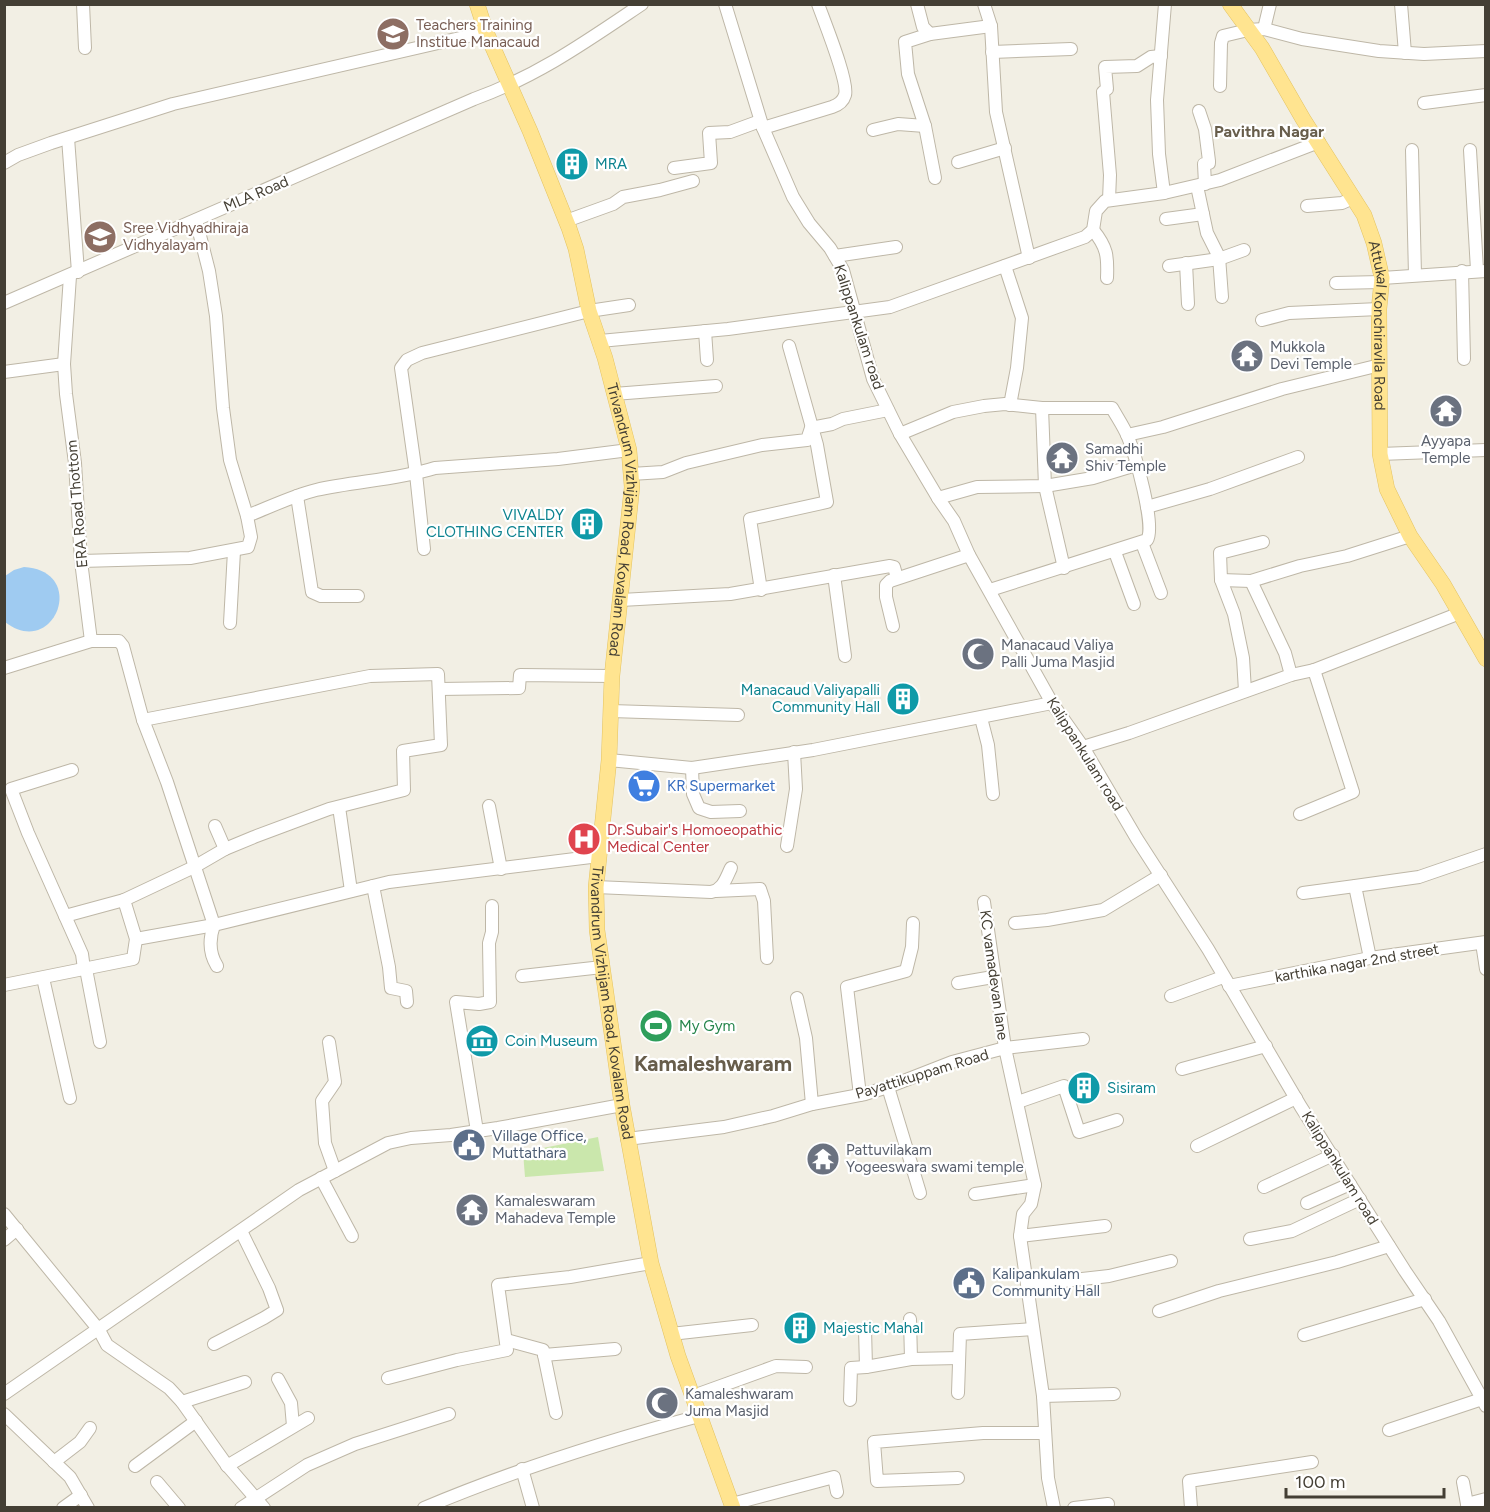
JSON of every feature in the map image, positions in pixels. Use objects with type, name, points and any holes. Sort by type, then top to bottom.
[{"type":"main road","name":"Trivandrum Vizhijam Road, Kovalam Road","points":[[477,4],[486,32],[530,131],[576,249],[589,310],[600,341],[628,450],[632,487],[612,676],[609,760],[596,887],[597,930],[627,1139],[651,1263],[671,1334],[732,1506]]},
{"type":"main road","name":"Attukal Konchiravila Road","points":[[1230,4],[1262,48],[1364,215],[1374,243],[1381,280],[1379,309],[1380,454],[1387,489],[1410,536],[1443,584],[1485,659]]},
{"type":"street","points":[[83,4],[85,48]]},
{"type":"street","name":"MLA Road","points":[[4,303],[474,99],[509,86],[569,53],[642,4]]},
{"type":"street","name":"Kalippankulam road","points":[[725,4],[761,124],[793,197],[843,270],[873,379],[900,434],[954,521],[969,555],[1052,703],[1083,747],[1114,802],[1208,949],[1296,1098],[1425,1299],[1484,1402]]},
{"type":"street","points":[[674,168],[711,163],[709,134],[730,132],[832,107],[840,103],[845,96],[844,82],[818,4]]},
{"type":"street","points":[[917,4],[923,27],[930,34]]},
{"type":"street","points":[[984,4],[991,26],[996,112],[1029,258]]},
{"type":"street","points":[[1164,193],[1159,154],[1157,100],[1166,4]]},
{"type":"street","points":[[1264,29],[1270,4]]},
{"type":"street","points":[[1401,4],[1405,53]]},
{"type":"street","points":[[935,178],[925,126],[908,74],[905,42],[930,34],[991,26]]},
{"type":"street","points":[[1220,86],[1223,36],[1248,30],[1264,29],[1302,39],[1405,53],[1485,51]]},
{"type":"street","points":[[4,164],[18,155],[203,96],[486,32]]},
{"type":"street","points":[[992,52],[1071,49]]},
{"type":"street","points":[[1109,200],[1110,175],[1103,92],[1107,89],[1105,66],[1137,66],[1151,57],[1161,56]]},
{"type":"street","points":[[1424,103],[1485,95]]},
{"type":"street","points":[[1199,111],[1205,129],[1209,161],[1204,164],[1201,185],[1203,214],[1207,234],[1219,259],[1222,297]]},
{"type":"street","points":[[873,130],[897,124],[925,126]]},
{"type":"street","name":"ERA Road Thottom","points":[[68,138],[74,274],[64,364],[75,463],[81,561],[91,641]]},
{"type":"street","points":[[600,341],[705,331],[890,307],[1085,237],[1093,230],[1099,205],[1109,200],[1164,193],[1220,180],[1318,142]]},
{"type":"street","points":[[958,162],[1005,148]]},
{"type":"street","points":[[1412,150],[1415,275]]},
{"type":"street","points":[[1336,283],[1481,271],[1470,150]]},
{"type":"street","points":[[566,221],[613,204],[624,196],[693,181]]},
{"type":"street","points":[[1307,206],[1342,203],[1353,198]]},
{"type":"street","points":[[1166,219],[1203,214]]},
{"type":"street","points":[[81,561],[190,558],[248,547],[251,537],[247,516],[230,460],[223,408],[216,316],[209,271],[196,220]]},
{"type":"street","points":[[1093,230],[1102,241],[1108,256],[1107,278]]},
{"type":"street","points":[[835,256],[896,248]]},
{"type":"street","points":[[1169,266],[1219,259],[1244,250]]},
{"type":"street","points":[[1186,264],[1188,304]]},
{"type":"street","points":[[1005,266],[1022,318],[1017,368],[1010,405]]},
{"type":"street","points":[[1462,271],[1464,359]]},
{"type":"street","points":[[424,549],[401,368],[407,360],[422,353],[589,310],[629,305]]},
{"type":"street","points":[[1262,320],[1289,313],[1379,309]]},
{"type":"street","points":[[705,331],[707,360]]},
{"type":"street","points":[[761,590],[750,519],[826,502],[817,445],[789,346]]},
{"type":"street","points":[[4,372],[64,364]]},
{"type":"street","points":[[1127,435],[1163,427],[1282,389],[1380,365]]},
{"type":"street","points":[[614,394],[716,386]]},
{"type":"street","points":[[900,434],[953,412],[984,406],[1112,408],[1127,435],[1136,465],[1147,507],[1150,535],[1147,540],[1116,552],[990,591]]},
{"type":"street","points":[[1042,408],[1045,486],[1064,568]]},
{"type":"street","points":[[811,428],[888,410]]},
{"type":"street","points":[[631,474],[663,472],[686,463],[762,445],[807,440],[811,428]]},
{"type":"street","points":[[247,516],[317,490],[416,474],[435,468],[558,459],[628,450]]},
{"type":"street","points":[[1380,454],[1485,450]]},
{"type":"street","points":[[1147,507],[1210,489],[1298,457]]},
{"type":"street","points":[[938,498],[977,488],[1045,486],[1093,478],[1136,465]]},
{"type":"street","points":[[297,496],[312,592],[321,596],[358,596]]},
{"type":"street","points":[[1221,580],[1251,581],[1300,566],[1347,556],[1410,536]]},
{"type":"street","points":[[1245,691],[1243,658],[1234,614],[1221,580],[1220,553],[1263,542]]},
{"type":"street","points":[[1142,543],[1161,593]]},
{"type":"street","points":[[230,623],[234,551]]},
{"type":"street","points":[[1116,552],[1134,604]]},
{"type":"street","points":[[893,626],[886,597],[886,585],[897,578],[969,555]]},
{"type":"street","points":[[621,600],[730,594],[890,566],[894,567],[897,578]]},
{"type":"street","points":[[834,575],[845,656]]},
{"type":"street","points":[[1251,581],[1285,653],[1291,675]]},
{"type":"street","points":[[1083,747],[1291,675],[1314,670],[1460,613]]},
{"type":"street","points":[[4,668],[91,641],[119,641],[123,646],[143,720],[214,925],[210,937],[212,958],[217,966]]},
{"type":"street","points":[[1300,814],[1353,792],[1314,670]]},
{"type":"street","points":[[65,916],[124,900],[160,881],[194,867],[225,849],[339,807],[404,790],[403,751],[441,745],[438,674],[370,676],[143,720]]},
{"type":"street","points":[[439,689],[519,688],[520,675],[612,676]]},
{"type":"street","points":[[609,760],[692,768],[794,752],[1052,703]]},
{"type":"street","points":[[611,711],[738,715]]},
{"type":"street","points":[[981,718],[988,745],[993,794]]},
{"type":"street","points":[[788,846],[796,789],[794,752]]},
{"type":"street","points":[[692,768],[693,794],[699,808],[711,812],[740,811]]},
{"type":"street","points":[[72,770],[11,789],[82,954],[100,1042]]},
{"type":"street","points":[[489,806],[501,869]]},
{"type":"street","points":[[339,807],[351,891]]},
{"type":"street","points":[[215,826],[225,849]]},
{"type":"street","points":[[1304,893],[1419,877],[1485,854]]},
{"type":"street","points":[[136,939],[214,925],[389,882],[599,856]]},
{"type":"street","points":[[716,891],[722,886],[731,868]]},
{"type":"street","points":[[1015,923],[1103,910],[1161,875]]},
{"type":"street","points":[[373,886],[391,988],[406,991],[407,1002]]},
{"type":"street","points":[[1355,886],[1370,958]]},
{"type":"street","points":[[596,887],[716,891],[760,889],[764,901],[767,958]]},
{"type":"street","points":[[4,985],[132,959],[136,939],[124,900]]},
{"type":"street","name":"KC vamadevan lane","points":[[984,902],[1005,1048]]},
{"type":"street","points":[[477,1131],[456,1002],[479,1004],[490,1002],[489,943],[492,932],[492,906]]},
{"type":"street","points":[[860,1095],[847,987],[906,970],[912,948],[913,923]]},
{"type":"street","points":[[1484,943],[1485,969]]},
{"type":"street","name":"karthika nagar 2nd street","points":[[1171,996],[1226,982],[1370,958],[1484,943]]},
{"type":"street","points":[[522,976],[602,967]]},
{"type":"street","points":[[958,983],[993,977]]},
{"type":"street","points":[[43,978],[70,1098]]},
{"type":"street","points":[[797,998],[806,1038],[812,1104]]},
{"type":"street","points":[[1005,1048],[1083,1039]]},
{"type":"street","points":[[329,1042],[335,1082],[322,1101],[326,1143],[334,1171]]},
{"type":"street","points":[[1182,1069],[1266,1046]]},
{"type":"street","name":"Payattikuppam Road","points":[[627,1139],[724,1127],[773,1116],[812,1104],[888,1087],[952,1062],[1005,1048],[1035,1185]]},
{"type":"street","points":[[1018,1102],[1064,1086],[1079,1132],[1117,1120]]},
{"type":"street","points":[[888,1087],[920,1193]]},
{"type":"street","points":[[1197,1146],[1296,1098]]},
{"type":"street","points":[[4,1394],[299,1191],[388,1143],[411,1138],[477,1131],[622,1105]]},
{"type":"street","points":[[1264,1187],[1333,1155]]},
{"type":"street","points":[[321,1178],[352,1236]]},
{"type":"street","points":[[1307,1203],[1350,1184]]},
{"type":"street","points":[[975,1194],[1035,1185],[1031,1204],[1023,1214],[1020,1223],[1020,1236],[1044,1396],[1044,1433],[1048,1478],[1054,1508]]},
{"type":"street","points":[[1250,1239],[1292,1231],[1360,1199]]},
{"type":"street","points":[[4,1214],[99,1330],[107,1346],[169,1388],[182,1402],[227,1466],[264,1508]]},
{"type":"street","points":[[1020,1236],[1105,1226]]},
{"type":"street","points":[[4,1240],[17,1229]]},
{"type":"street","points":[[214,1344],[277,1310],[269,1288],[241,1231]]},
{"type":"street","points":[[1159,1311],[1219,1291],[1337,1262],[1389,1246]]},
{"type":"street","points":[[1028,1285],[1109,1276],[1171,1261]]},
{"type":"street","points":[[507,1345],[498,1285],[570,1277],[651,1263]]},
{"type":"street","points":[[1304,1335],[1425,1299]]},
{"type":"street","points":[[910,1319],[911,1359]]},
{"type":"street","points":[[671,1334],[752,1325]]},
{"type":"street","points":[[865,1329],[866,1367]]},
{"type":"street","points":[[958,1392],[960,1334],[1033,1329]]},
{"type":"street","points":[[388,1378],[507,1345],[543,1350],[556,1413]]},
{"type":"street","points":[[544,1355],[615,1349]]},
{"type":"street","points":[[850,1400],[851,1368],[911,1359],[959,1358]]},
{"type":"street","points":[[693,1396],[776,1366],[806,1367]]},
{"type":"street","points":[[278,1379],[291,1403],[293,1426]]},
{"type":"street","points":[[182,1402],[246,1382]]},
{"type":"street","points":[[1044,1396],[1114,1394]]},
{"type":"street","points":[[1389,1430],[1484,1402]]},
{"type":"street","points":[[4,1414],[70,1477],[88,1508]]},
{"type":"street","points":[[241,1508],[307,1465],[345,1448],[449,1414]]},
{"type":"street","points":[[424,1508],[522,1469],[627,1435],[699,1416]]},
{"type":"street","points":[[227,1466],[308,1418]]},
{"type":"street","points":[[135,1466],[196,1421]]},
{"type":"street","points":[[54,1462],[80,1442],[90,1428]]},
{"type":"street","points":[[958,1478],[877,1481],[874,1442],[983,1434],[1044,1433]]},
{"type":"street","points":[[1191,1508],[1189,1481],[1312,1462]]},
{"type":"street","points":[[522,1469],[532,1508]]},
{"type":"street","points":[[732,1506],[834,1477],[837,1492]]},
{"type":"street","points":[[158,1482],[178,1508]]},
{"type":"street","points":[[1463,1482],[1467,1506],[1485,1499]]},
{"type":"street","points":[[63,1508],[81,1495]]},
{"type":"street","points":[[1074,1508],[1108,1504]]},
{"type":"green space","points":[[598,1137],[604,1171],[525,1177],[523,1152]]},
{"type":"water","points":[[24,567],[44,572],[55,583],[59,596],[57,610],[50,622],[38,630],[23,631],[5,622],[5,576]]},
{"type":"place","name":"Teachers Training Institue Manacaud","points":[[393,34]]},
{"type":"place","name":"MRA","points":[[572,164]]},
{"type":"place","name":"Sree Vidhyadhiraja Vidhyalayam","points":[[100,237]]},
{"type":"place","name":"Mukkola Devi Temple","points":[[1247,356]]},
{"type":"place","name":"Ayyapa Temple","points":[[1446,411]]},
{"type":"place","name":"Samadhi Shiv Temple","points":[[1062,458]]},
{"type":"place","name":"VIVALDY CLOTHING CENTER","points":[[587,524]]},
{"type":"place","name":"Manacaud Valiya Palli Juma Masjid","points":[[978,654]]},
{"type":"place","name":"Manacaud Valiyapalli Community Hall","points":[[903,699]]},
{"type":"place","name":"KR Supermarket","points":[[644,786]]},
{"type":"place","name":"Dr.Subair's Homoeopathic Medical Center","points":[[584,839]]},
{"type":"place","name":"My Gym","points":[[656,1026]]},
{"type":"place","name":"Coin Museum","points":[[482,1041]]},
{"type":"place","name":"Sisiram","points":[[1084,1088]]},
{"type":"place","name":"Village Office, Muttathara","points":[[469,1145]]},
{"type":"place","name":"Pattuvilakam Yogeeswara swami temple","points":[[823,1159]]},
{"type":"place","name":"Kamaleswaram Mahadeva Temple","points":[[472,1210]]},
{"type":"place","name":"Kalipankulam Community Hall","points":[[969,1283]]},
{"type":"place","name":"Majestic Mahal","points":[[800,1328]]},
{"type":"place","name":"Kamaleshwaram Juma Masjid","points":[[662,1403]]},
{"type":"district","name":"Pavithra Nagar","points":[[1269,131]]},
{"type":"district","name":"Kamaleshwaram","points":[[713,1064]]}]
